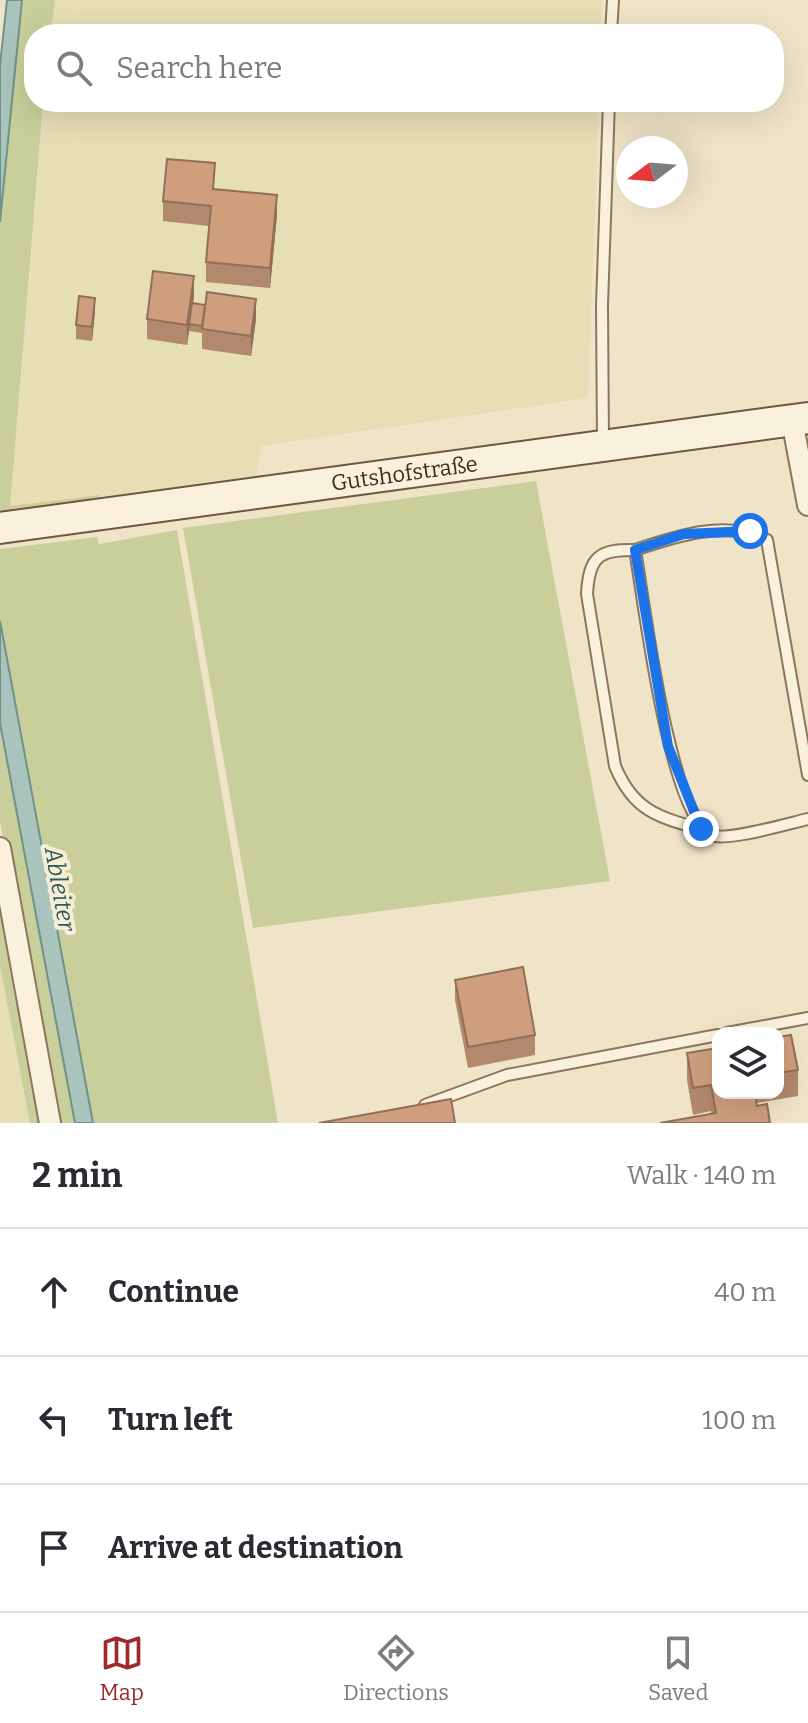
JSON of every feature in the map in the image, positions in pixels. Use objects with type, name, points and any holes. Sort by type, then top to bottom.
[{"type":"street","name":"Gutshofstraße","points":[[0,528],[800,419]]},
{"type":"street","points":[[800,419],[808,505]]},
{"type":"street","points":[[0,848],[50,1123]]},
{"type":"lane","points":[[612,24],[613,0]]},
{"type":"lane","points":[[604,446],[602,305],[609,112]]},
{"type":"lane","points":[[808,775],[767,540],[750,531],[684,534],[635,550],[612,550],[598,557],[588,572],[587,594],[615,766],[625,790],[639,805],[716,838],[808,819]]},
{"type":"lane","points":[[635,550],[668,746],[701,829]]},
{"type":"lane","points":[[759,1027],[808,1018]]},
{"type":"lane","points":[[416,1108],[507,1075],[712,1036]]},
{"type":"shaded area","points":[[55,0],[602,0],[601,24],[52,24]]},
{"type":"shaded area","points":[[42,112],[599,112],[588,398],[261,446],[256,479],[9,507]]},
{"type":"shaded area","points":[[0,966],[22,1077],[30,1123],[0,1123]]},
{"type":"green space","points":[[22,0],[55,0],[52,24],[24,24],[24,112],[42,112],[10,506],[100,495],[97,503],[0,517],[0,222]]},
{"type":"green space","points":[[536,481],[610,881],[253,928],[183,528]]},
{"type":"green space","points":[[177,530],[278,1123],[57,1123],[0,821],[0,549],[97,537],[99,544]]},
{"type":"green space","points":[[0,897],[43,1123],[30,1123],[0,966]]},
{"type":"water","points":[[7,0],[22,0],[0,222],[0,65]]},
{"type":"water","points":[[0,621],[93,1123],[75,1123],[0,723]]},
{"type":"building","points":[[167,159],[215,163],[213,189],[277,195],[270,268],[206,262],[211,206],[163,201]]},
{"type":"building","points":[[153,271],[194,276],[187,325],[147,319]]},
{"type":"building","points":[[207,292],[256,299],[251,336],[202,329]]},
{"type":"building","points":[[79,296],[95,298],[92,327],[76,325]]},
{"type":"building","points":[[192,303],[205,305],[202,326],[189,324]]},
{"type":"building","points":[[523,967],[535,1035],[468,1047],[455,980]]},
{"type":"building","points":[[791,1035],[798,1070],[784,1072],[784,1036]]},
{"type":"building","points":[[712,1049],[712,1091],[711,1085],[693,1088],[687,1053]]},
{"type":"building","points":[[451,1099],[455,1123],[319,1123]]},
{"type":"building","points":[[714,1099],[756,1099],[757,1106],[767,1104],[770,1123],[660,1123],[716,1113]]},
{"type":"route","points":[[701,829],[684,793],[668,746],[635,550],[684,534],[750,531]]},
{"type":"water label","name":"Ableiter","points":[[60,889]]}]
